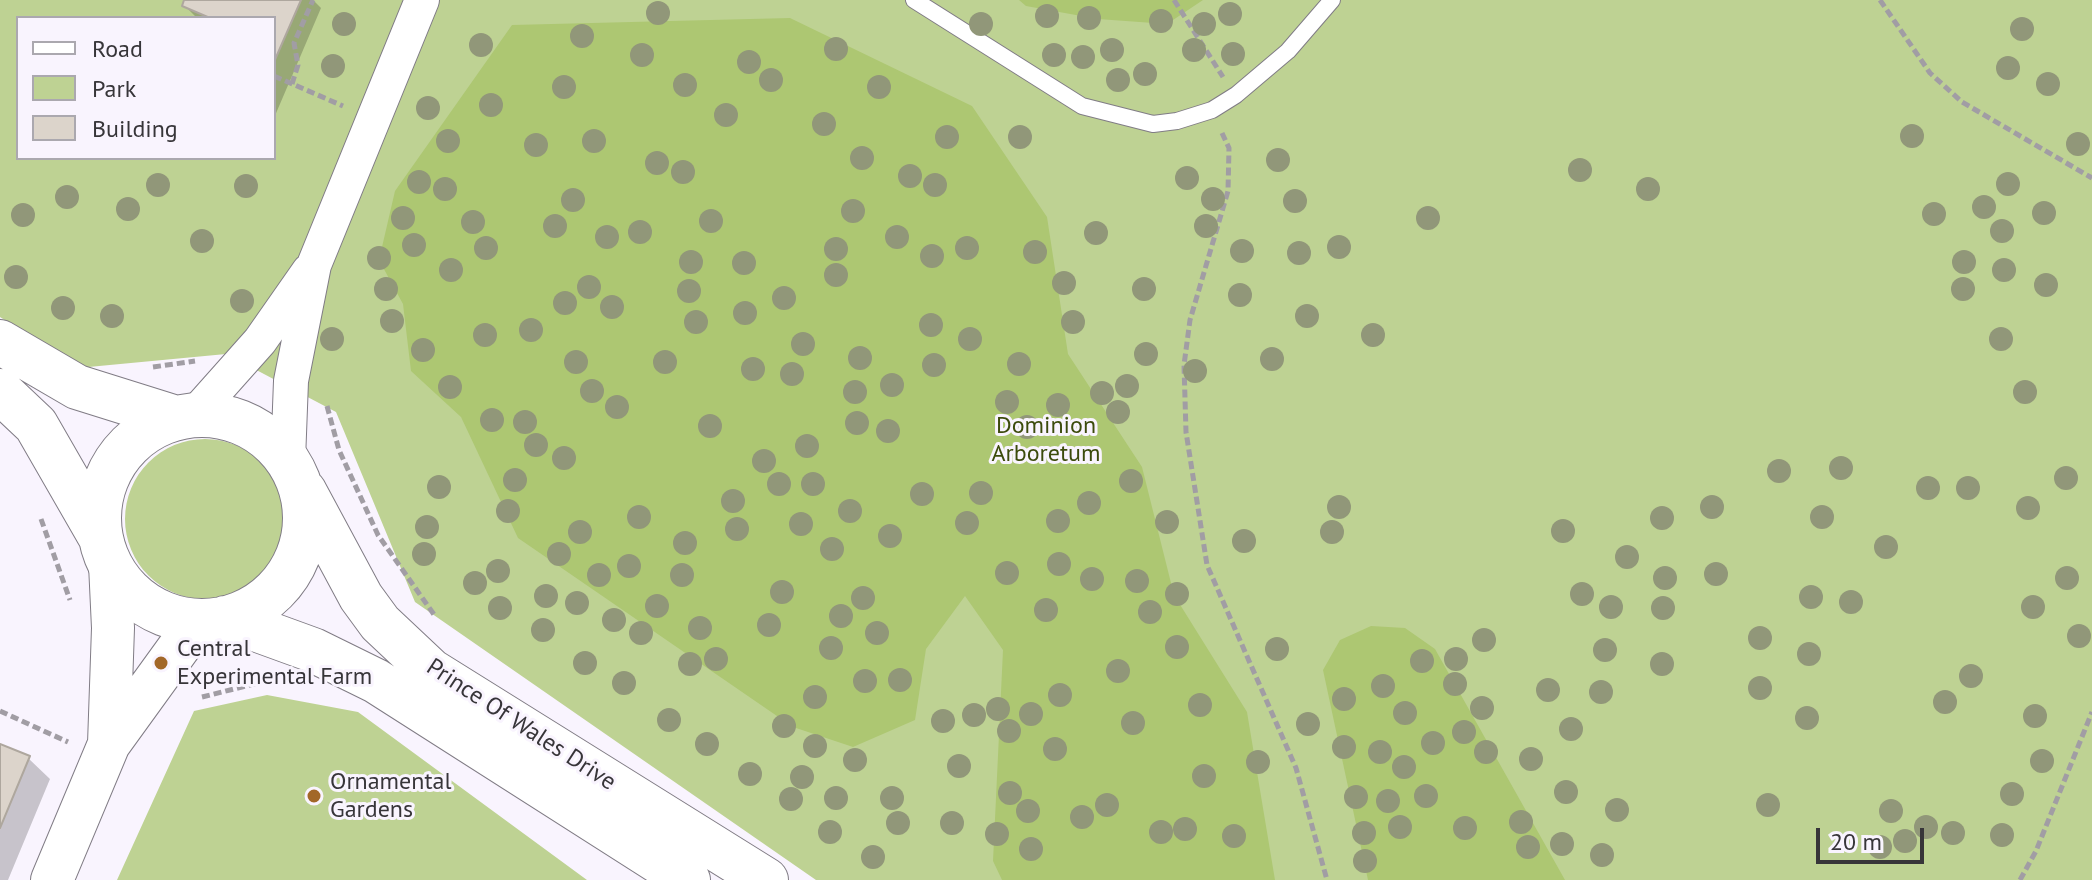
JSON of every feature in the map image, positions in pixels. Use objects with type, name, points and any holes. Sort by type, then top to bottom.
[{"type":"main road","points":[[0,342],[77,387],[186,416],[227,417],[250,426],[271,441],[294,471],[305,506],[304,531],[298,556],[286,577],[269,596],[249,610],[212,620],[171,616],[146,605],[125,587],[36,425],[0,391]]},
{"type":"main road","points":[[105,551],[99,507],[107,477],[124,451],[147,431],[186,416]]},
{"type":"main road","name":"Prince Of Wales Drive","points":[[294,471],[361,597],[380,623],[431,671],[766,880]]},
{"type":"main road","name":"Prince Of Wales Drive","points":[[212,620],[313,650],[376,681],[688,880]]},
{"type":"street","points":[[294,471],[291,381],[314,265],[422,0]]},
{"type":"street","points":[[186,416],[260,341],[314,265]]},
{"type":"street","points":[[52,880],[91,744],[113,628],[105,551]]},
{"type":"street","points":[[91,744],[212,620]]},
{"type":"lane","points":[[914,0],[1082,106],[1153,124],[1177,121],[1212,110],[1236,95],[1288,51],[1332,0]]},
{"type":"path","points":[[292,84],[298,65],[294,43],[313,0]]},
{"type":"path","points":[[1174,0],[1236,95]]},
{"type":"path","points":[[1880,0],[1930,73],[1962,102],[2092,178]]},
{"type":"path","points":[[276,77],[373,119]]},
{"type":"path","points":[[1212,110],[1229,148],[1228,191],[1190,320],[1184,365],[1186,432],[1207,565],[1296,768],[1327,880]]},
{"type":"path","points":[[146,367],[194,361],[207,353]]},
{"type":"path","points":[[326,398],[339,450],[378,535],[438,620]]},
{"type":"path","points":[[40,517],[74,613]]},
{"type":"path","points":[[0,711],[91,744]]},
{"type":"path","points":[[2020,880],[2036,851],[2092,712]]},
{"type":"green space","name":"Dominion Arboretum","points":[[0,0],[2092,0],[2092,880],[816,880],[415,602],[336,412],[226,354],[78,368],[0,317]]},
{"type":"green space","points":[[1019,0],[1203,0],[1167,24],[1098,19],[1026,6]]},
{"type":"green space","points":[[790,18],[972,106],[1047,217],[1068,354],[1142,467],[1174,595],[1247,712],[1275,880],[1002,880],[993,861],[1003,650],[965,596],[926,649],[915,720],[853,747],[793,727],[518,538],[461,417],[411,371],[403,304],[379,260],[395,191],[512,25]]},
{"type":"green space","points":[[205,439],[235,445],[261,463],[279,489],[285,519],[279,549],[261,575],[235,593],[205,599],[175,593],[149,575],[131,549],[125,519],[131,489],[149,463],[175,445]]},
{"type":"green space","points":[[1371,626],[1405,628],[1435,649],[1565,880],[1368,880],[1323,670],[1340,640]]},
{"type":"green space","name":"Ornamental Gardens","points":[[267,695],[358,712],[587,880],[117,880],[194,711]]},
{"type":"building","points":[[184,0],[301,0],[276,57],[276,16],[205,16],[182,6]]},
{"type":"building","points":[[0,744],[30,756],[0,828]]},
{"type":"place","name":"Central Experimental Farm","points":[[161,663]]},
{"type":"place","name":"Ornamental Gardens","points":[[314,796]]}]
